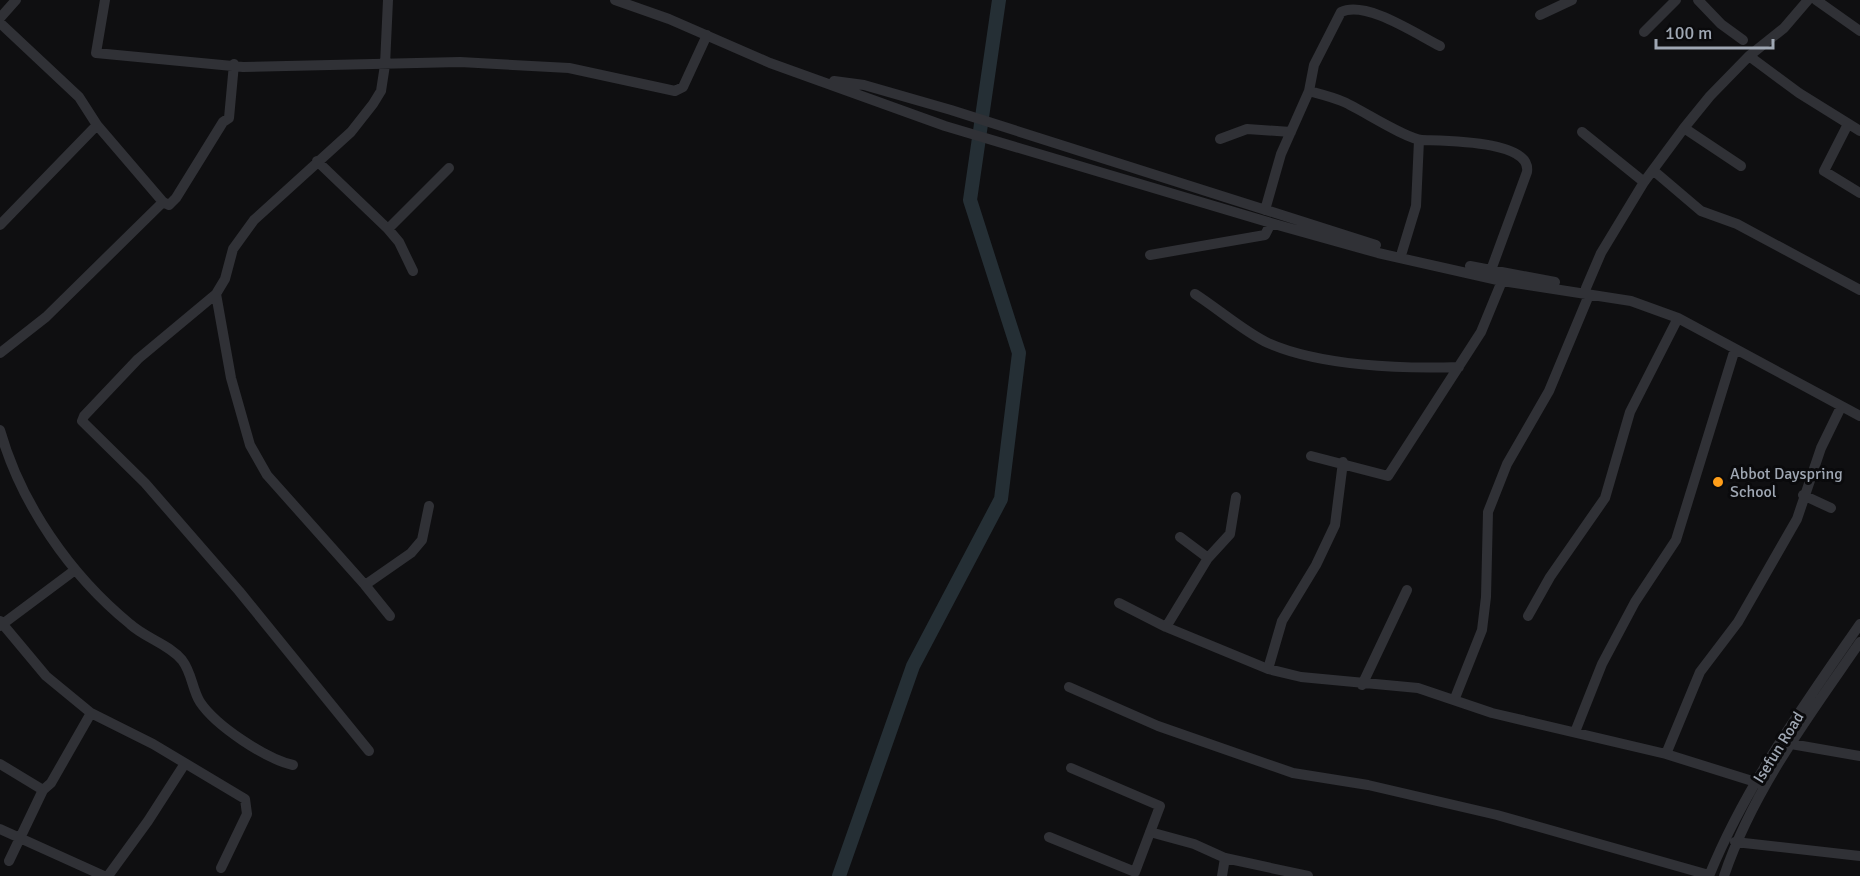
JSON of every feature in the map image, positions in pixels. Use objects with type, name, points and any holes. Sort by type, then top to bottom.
[{"type":"street","points":[[0,18],[16,0]]},
{"type":"street","points":[[105,0],[96,53],[234,64],[243,67],[460,62],[568,68],[675,92],[683,87],[707,35]]},
{"type":"street","points":[[369,751],[232,583],[145,483],[82,421],[84,416],[138,359],[216,294],[225,279],[233,249],[245,232],[286,189],[351,132],[373,104],[381,91],[385,65],[388,0]]},
{"type":"street","points":[[615,0],[707,35],[770,63],[825,80],[858,95],[945,126],[1270,223],[1378,253],[1502,281],[1588,292],[1637,295],[1685,315],[1860,409]]},
{"type":"street","points":[[1644,32],[1676,0]]},
{"type":"street","points":[[1698,0],[1721,24],[1743,40]]},
{"type":"street","points":[[1455,698],[1482,630],[1486,597],[1488,512],[1507,464],[1549,391],[1601,253],[1644,182],[1710,96],[1749,56],[1784,28],[1808,0]]},
{"type":"street","points":[[1816,0],[1860,31]]},
{"type":"street","points":[[1540,15],[1565,1]]},
{"type":"street","points":[[1265,210],[1281,154],[1309,91],[1314,65],[1341,12],[1346,9],[1360,8],[1374,12],[1440,46]]},
{"type":"street","points":[[0,23],[51,68],[79,97],[97,125],[162,202],[169,205],[176,198],[223,122],[229,118],[234,64]]},
{"type":"street","points":[[1749,56],[1799,93],[1860,131]]},
{"type":"street","points":[[825,80],[864,85],[951,110],[990,125],[1402,252],[1631,301],[1678,318],[1860,416]]},
{"type":"street","points":[[1309,91],[1341,100],[1419,140],[1452,140],[1488,146],[1514,152],[1525,158],[1528,165],[1527,172],[1491,270]]},
{"type":"street","points":[[1848,124],[1824,171],[1860,193]]},
{"type":"street","points":[[0,225],[97,125]]},
{"type":"street","points":[[1684,128],[1742,166]]},
{"type":"street","points":[[1220,139],[1247,129],[1291,132]]},
{"type":"street","points":[[1582,132],[1644,182]]},
{"type":"street","points":[[1402,252],[1416,206],[1419,140]]},
{"type":"street","points":[[317,161],[388,229],[399,242],[413,271]]},
{"type":"street","points":[[388,229],[449,168]]},
{"type":"street","points":[[1654,171],[1701,211],[1729,220],[1860,290]]},
{"type":"street","points":[[0,353],[46,317],[162,202]]},
{"type":"street","points":[[1150,255],[1265,235],[1270,223]]},
{"type":"street","points":[[1311,456],[1342,462],[1388,476],[1481,332],[1502,281]]},
{"type":"street","points":[[216,294],[231,378],[250,445],[267,475],[390,616]]},
{"type":"street","points":[[1195,294],[1267,343],[1308,355],[1406,369],[1459,367]]},
{"type":"street","points":[[1528,616],[1550,577],[1605,498],[1630,412],[1678,318]]},
{"type":"street","points":[[1575,732],[1602,664],[1635,602],[1676,540],[1735,349]]},
{"type":"street","points":[[1666,754],[1700,672],[1738,622],[1797,519],[1803,495],[1821,448],[1841,407]]},
{"type":"street","points":[[0,430],[11,467],[28,500],[75,570],[130,625],[182,660],[200,702],[226,728],[278,761],[293,765]]},
{"type":"street","points":[[1268,669],[1282,621],[1316,565],[1335,525],[1342,462]]},
{"type":"street","points":[[1803,495],[1832,508]]},
{"type":"street","points":[[1166,627],[1208,558],[1230,534],[1236,497]]},
{"type":"street","points":[[365,585],[411,554],[422,540],[429,506]]},
{"type":"street","points":[[1180,537],[1208,558]]},
{"type":"street","points":[[75,570],[1,624],[46,676],[90,713],[153,744],[184,765],[237,792],[247,803],[247,814],[221,868]]},
{"type":"street","points":[[1362,685],[1407,590]]},
{"type":"street","points":[[1119,603],[1166,627],[1268,669],[1301,677],[1362,685],[1382,684],[1418,688],[1455,698],[1492,713],[1666,754],[1760,783]]},
{"type":"street","name":"Isefun Road","points":[[1709,876],[1727,833],[1860,624]]},
{"type":"street","name":"Isefun Road","points":[[1724,876],[1735,842],[1760,783],[1791,744],[1860,642]]},
{"type":"street","points":[[1069,687],[1178,734],[1293,773],[1368,785],[1497,815],[1709,876]]},
{"type":"street","points":[[9,861],[43,790],[51,783],[90,713]]},
{"type":"street","points":[[1791,744],[1860,756]]},
{"type":"street","points":[[0,764],[43,790]]},
{"type":"street","points":[[0,829],[106,876],[148,821],[184,765]]},
{"type":"street","points":[[1050,837],[1135,874],[1160,806],[1071,768]]},
{"type":"street","points":[[1150,832],[1194,844],[1225,858],[1308,876]]},
{"type":"street","points":[[1735,842],[1860,856]]},
{"type":"street","points":[[1222,876],[1225,858]]},
{"type":"waterway","points":[[839,876],[913,666],[1001,499],[1019,353],[970,200],[999,0]]},
{"type":"place","name":"Abbot Dayspring School","points":[[1718,482]]}]
